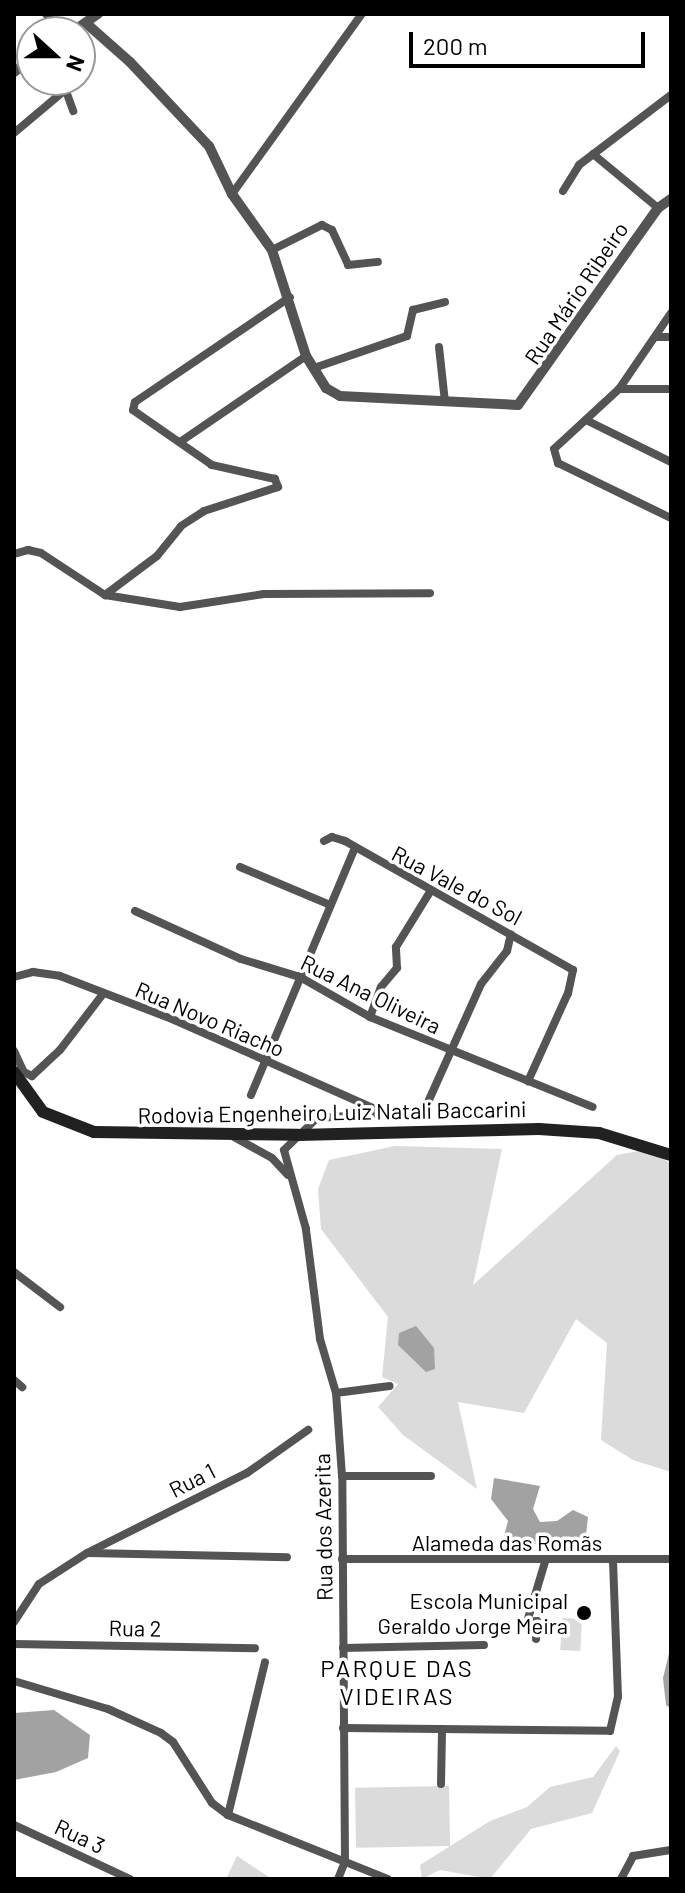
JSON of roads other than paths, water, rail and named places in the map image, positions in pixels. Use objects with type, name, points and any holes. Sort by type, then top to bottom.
[{"type":"main road","name":"Rodovia Engenheiro Luiz Natali Baccarini","points":[[14,1072],[43,1112],[69,1126],[125,1135],[298,1135],[539,1129],[599,1133],[671,1155]]},
{"type":"street","points":[[232,194],[362,14]]},
{"type":"street","points":[[96,33],[197,132],[232,194],[272,250],[290,297],[306,356],[326,388],[340,396],[445,402],[439,347]]},
{"type":"street","points":[[563,191],[593,154],[671,95]]},
{"type":"street","points":[[14,133],[58,96]]},
{"type":"street","points":[[67,96],[73,111]]},
{"type":"street","points":[[593,154],[658,208]]},
{"type":"street","name":"Rua Mário Ribeiro","points":[[445,402],[512,407],[530,396],[658,208],[671,199]]},
{"type":"street","points":[[272,250],[322,225],[332,230],[348,265],[378,262]]},
{"type":"street","points":[[105,595],[157,556],[181,526],[204,511],[274,492],[275,479],[212,465],[136,415],[135,402],[290,297]]},
{"type":"street","points":[[314,368],[407,336],[413,310],[445,302]]},
{"type":"street","points":[[671,313],[619,389],[554,449],[558,463],[671,518]]},
{"type":"street","points":[[656,337],[671,337]]},
{"type":"street","points":[[180,442],[306,356]]},
{"type":"street","points":[[619,389],[671,389]]},
{"type":"street","points":[[586,420],[671,462]]},
{"type":"street","points":[[14,554],[28,550],[41,553],[105,595],[180,607],[264,594],[430,593]]},
{"type":"street","name":"Rua Vale do Sol","points":[[324,841],[332,837],[355,848],[573,970],[568,993],[528,1081]]},
{"type":"street","points":[[251,1095],[328,904],[355,848]]},
{"type":"street","points":[[240,867],[328,904]]},
{"type":"street","points":[[370,1017],[381,987],[397,968],[396,947],[430,892]]},
{"type":"street","name":"Rua Ana Oliveira","points":[[135,911],[241,959],[300,977],[370,1017],[593,1107]]},
{"type":"street","points":[[291,1179],[284,1150],[317,1118],[419,1114],[452,1052],[481,984],[507,951],[511,934]]},
{"type":"street","name":"Rua Novo Riacho","points":[[14,977],[33,972],[60,976],[389,1115]]},
{"type":"street","points":[[14,1051],[24,1072],[32,1076],[60,1050],[103,994]]},
{"type":"street","points":[[229,1135],[272,1158],[291,1179]]},
{"type":"street","name":"Rua dos Azerita","points":[[291,1179],[306,1229],[320,1339],[336,1393],[342,1476],[345,1862],[338,1879]]},
{"type":"street","points":[[14,1272],[60,1307]]},
{"type":"street","points":[[14,1380],[22,1387]]},
{"type":"street","points":[[336,1393],[390,1386]]},
{"type":"street","name":"Rua 1","points":[[14,1622],[39,1584],[87,1553],[247,1473],[308,1430]]},
{"type":"street","points":[[342,1476],[431,1476]]},
{"type":"street","points":[[87,1553],[287,1557]]},
{"type":"street","name":"Alameda das Romãs","points":[[342,1559],[545,1562],[671,1559]]},
{"type":"street","points":[[536,1639],[537,1621],[527,1622],[545,1562]]},
{"type":"street","points":[[343,1728],[610,1731],[618,1697],[613,1562]]},
{"type":"street","name":"Rua 2","points":[[14,1644],[255,1648]]},
{"type":"street","points":[[343,1648],[484,1645]]},
{"type":"street","points":[[228,1815],[265,1662]]},
{"type":"street","points":[[14,1681],[108,1709],[161,1733],[173,1742],[212,1803],[228,1815],[388,1879]]},
{"type":"street","points":[[441,1784],[442,1731]]},
{"type":"street","name":"Rua 3","points":[[14,1825],[130,1879]]},
{"type":"street","points":[[621,1879],[633,1856],[671,1850]]},
{"type":"place","name":"Escola Municipal Geraldo Jorge Meira","points":[[584,1613]]},
{"type":"district","name":"PARQUE DAS VIDEIRAS","points":[[397,1682]]}]
